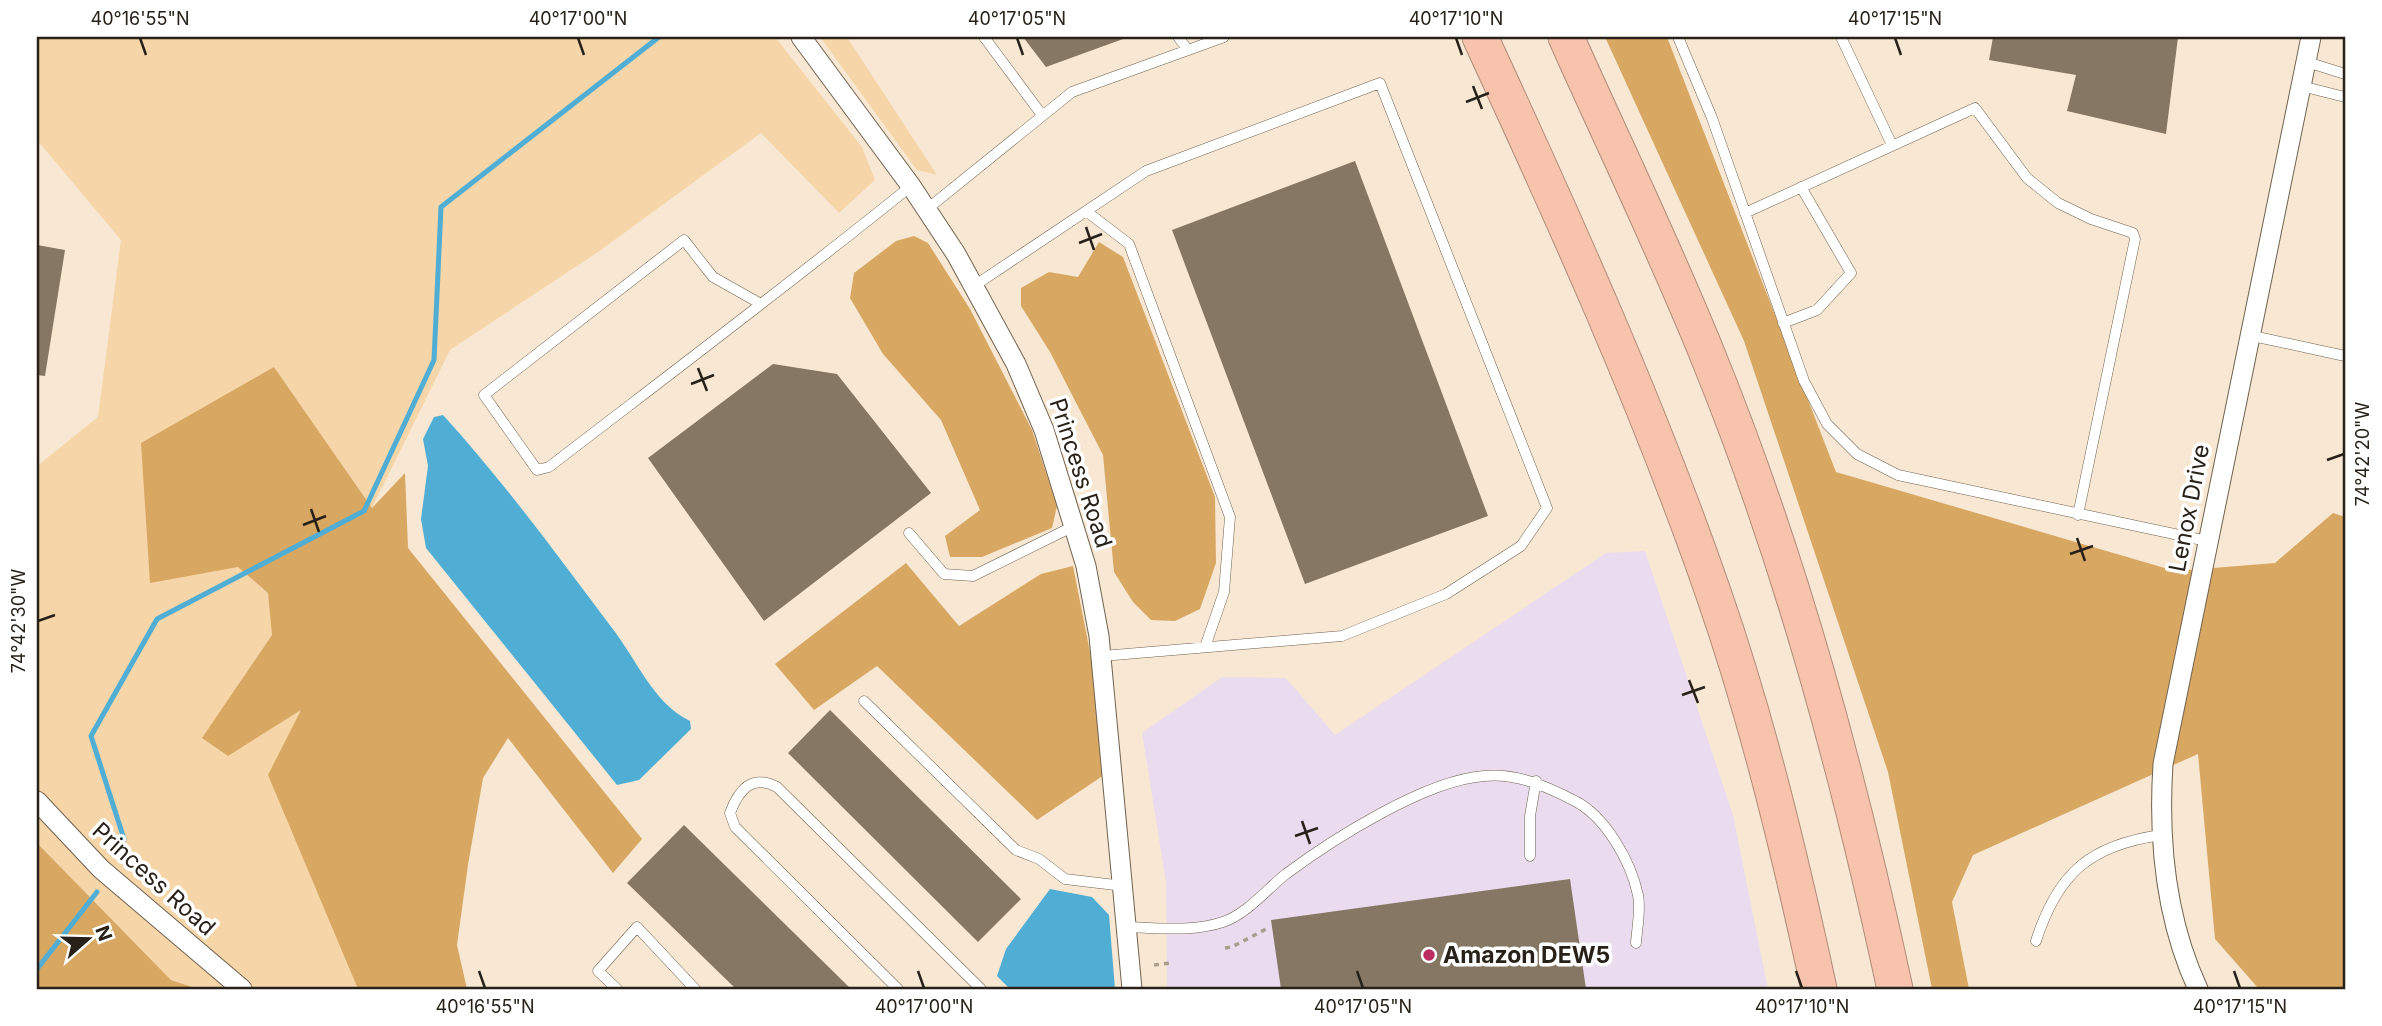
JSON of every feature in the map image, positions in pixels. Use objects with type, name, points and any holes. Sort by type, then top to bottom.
[{"type":"highway","points":[[1480,37],[1637,392],[1714,594],[1773,791],[1819,989]]},
{"type":"highway","points":[[1566,37],[1710,360],[1755,482],[1831,718],[1895,989]]},
{"type":"street","name":"Princess Road","points":[[801,37],[911,186],[974,286],[1016,364],[1044,430],[1075,526],[1102,656],[1132,989]]},
{"type":"street","name":"Lenox Drive","points":[[2198,989],[2178,935],[2169,899],[2161,835],[2163,764],[2248,335],[2311,37]]},
{"type":"street","name":"Princess Road","points":[[37,801],[101,869],[242,989]]},
{"type":"lane","points":[[984,37],[1042,115]]},
{"type":"lane","points":[[1178,37],[1188,50]]},
{"type":"lane","points":[[926,210],[1072,92],[1224,37]]},
{"type":"lane","points":[[1678,37],[1712,118],[1804,381],[1827,424],[1857,454],[1898,475],[2207,541]]},
{"type":"lane","points":[[1842,37],[1892,145]]},
{"type":"lane","points":[[2307,62],[2345,74]]},
{"type":"lane","points":[[974,286],[1146,171],[1380,83],[1547,508],[1521,546],[1446,594],[1342,636],[1102,656]]},
{"type":"lane","points":[[2301,86],[2345,97]]},
{"type":"lane","points":[[1745,213],[1975,108],[2027,178],[2058,203],[2091,219],[2133,233],[2135,239],[2078,515]]},
{"type":"lane","points":[[761,303],[713,277],[684,240],[484,395],[537,470],[550,467],[761,303],[911,186]]},
{"type":"lane","points":[[1783,323],[1817,310],[1851,273],[1801,187]]},
{"type":"lane","points":[[1086,211],[1129,244],[1230,517],[1224,592],[1205,647]]},
{"type":"lane","points":[[2248,335],[2345,356]]},
{"type":"lane","points":[[909,533],[944,575],[973,576],[1075,526]]},
{"type":"lane","points":[[864,701],[1016,850],[1040,859],[1065,878],[1124,887]]},
{"type":"lane","points":[[1128,927],[1193,928],[1225,922],[1321,850],[1365,822],[1443,785],[1485,775],[1536,781],[1586,807],[1627,861],[1639,898],[1636,943]]},
{"type":"lane","points":[[898,989],[735,828],[730,813],[737,795],[747,784],[765,781],[777,787],[981,989]]},
{"type":"lane","points":[[1530,856],[1530,816],[1536,781]]},
{"type":"lane","points":[[2036,941],[2057,891],[2087,859],[2110,846],[2161,835]]},
{"type":"lane","points":[[617,989],[598,971],[637,928],[695,989]]},
{"type":"path","points":[[1225,948],[1266,929]]},
{"type":"path","points":[[1154,965],[1170,963]]},
{"type":"shaded area","points":[[37,37],[775,37],[862,147],[875,180],[839,213],[761,133],[598,252],[450,350],[372,508],[274,367],[238,566],[269,593],[272,635],[203,738],[302,709],[358,989],[198,989],[171,980],[37,843],[37,466],[98,417],[121,240],[37,140]]},
{"type":"shaded area","points":[[820,37],[847,37],[937,175],[917,170]]},
{"type":"shaded area","points":[[1605,37],[1667,37],[1836,472],[2175,571],[2275,563],[2333,513],[2345,517],[2345,989],[2259,989],[2215,939],[2198,754],[1973,855],[1952,902],[1969,989],[1932,989],[1888,772],[1744,341]]},
{"type":"shaded area","points":[[914,236],[928,243],[970,309],[1032,430],[1057,506],[1052,528],[982,557],[950,557],[945,536],[980,510],[941,420],[883,354],[850,298],[854,273],[896,241]]},
{"type":"shaded area","points":[[1099,242],[1123,257],[1215,497],[1216,563],[1200,609],[1175,621],[1151,620],[1133,602],[1114,572],[1103,455],[1050,352],[1021,306],[1021,288],[1049,272],[1078,277]]},
{"type":"shaded area","points":[[274,367],[372,508],[405,473],[408,548],[642,839],[613,873],[508,738],[483,778],[468,865],[457,945],[467,989],[358,989],[268,775],[301,710],[228,756],[202,738],[272,635],[268,593],[238,567],[150,583],[141,443]]},
{"type":"shaded area","points":[[1645,551],[1733,815],[1768,989],[1167,989],[1166,882],[1142,733],[1222,677],[1286,678],[1335,735],[1606,553]]},
{"type":"shaded area","points":[[906,563],[959,626],[1041,574],[1073,566],[1091,657],[1104,775],[1037,820],[877,666],[814,710],[775,664]]},
{"type":"shaded area","points":[[37,843],[171,980],[198,989],[37,989]]},
{"type":"water","points":[[443,415],[488,466],[551,547],[621,640],[646,680],[666,703],[690,721],[691,729],[639,780],[617,785],[426,548],[421,519],[428,466],[423,439],[434,417]]},
{"type":"water","points":[[1050,889],[1092,897],[1109,915],[1115,989],[1010,989],[997,976],[1006,949]]},
{"type":"building","points":[[1023,37],[1123,37],[1123,39],[1046,67]]},
{"type":"building","points":[[1993,37],[2178,37],[2166,134],[2067,111],[2076,75],[1989,60]]},
{"type":"building","points":[[1355,161],[1488,516],[1305,584],[1172,230]]},
{"type":"building","points":[[37,245],[65,250],[45,376],[37,375]]},
{"type":"building","points":[[773,364],[837,374],[931,493],[764,621],[648,458]]},
{"type":"building","points":[[830,710],[1021,899],[978,942],[788,753]]},
{"type":"building","points":[[684,825],[851,989],[736,989],[627,883]]},
{"type":"building","name":"Amazon DEW5","points":[[1570,879],[1586,989],[1281,989],[1271,920]]},
{"type":"waterway","points":[[118,855],[124,839],[91,736],[157,619],[364,511],[434,360],[441,207],[659,37]]},
{"type":"waterway","points":[[37,969],[97,892]]},
{"type":"place","name":"Amazon DEW5","points":[[1429,955]]}]
